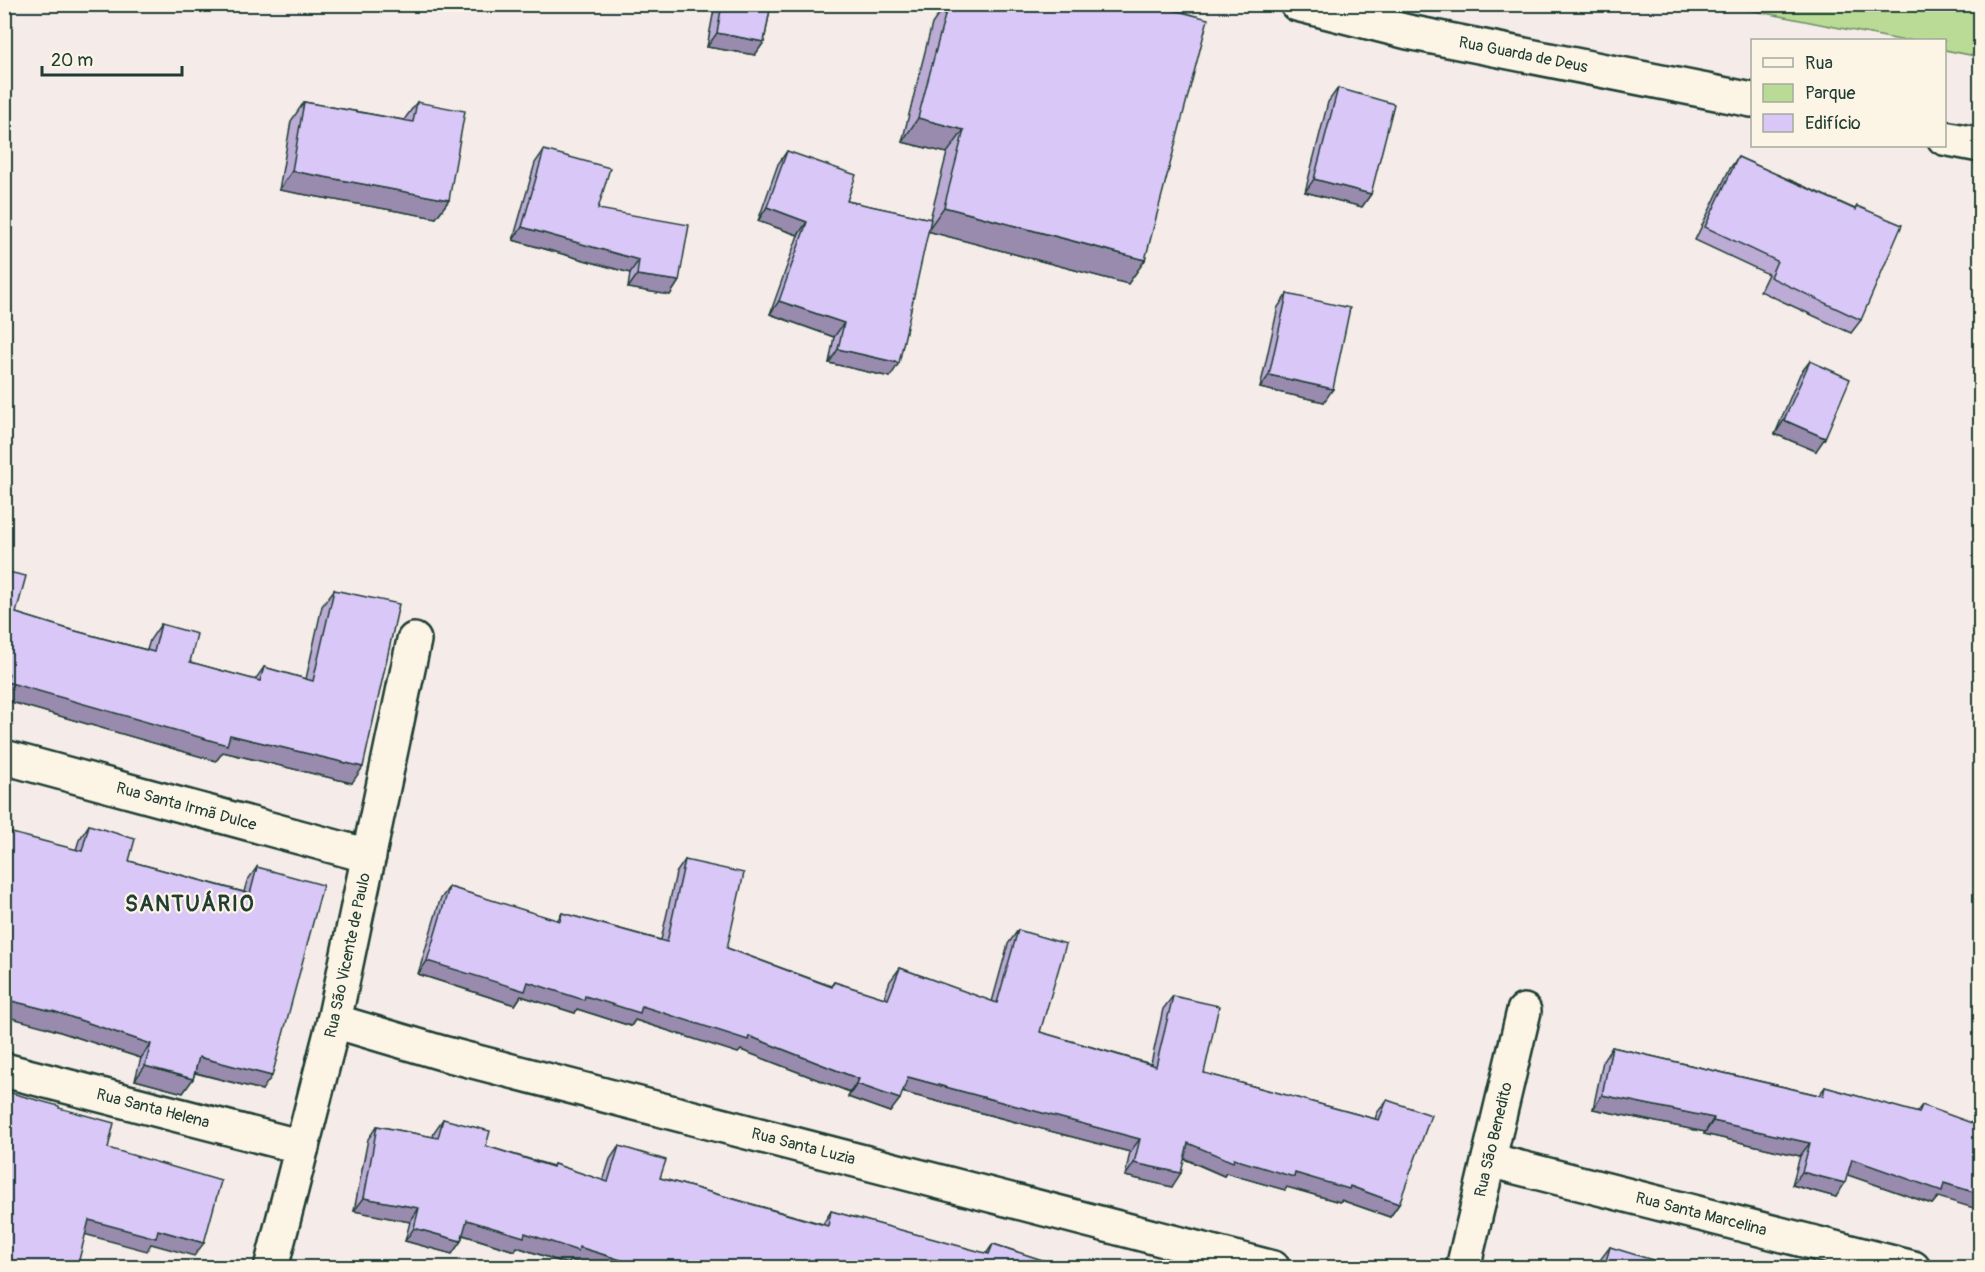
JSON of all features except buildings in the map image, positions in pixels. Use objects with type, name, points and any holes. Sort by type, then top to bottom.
[{"type":"street","name":"Rua Guarda de Deus","points":[[1297,4],[1408,32],[1751,100]]},
{"type":"street","points":[[1946,138],[1980,145]]},
{"type":"street","name":"Rua São Vicente de Paulo","points":[[271,1268],[334,1021],[414,640]]},
{"type":"street","name":"Rua Santa Irmã Dulce","points":[[4,757],[369,856]]},
{"type":"street","name":"Rua São Benedito","points":[[1463,1268],[1524,1011]]},
{"type":"street","name":"Rua Santa Luzia","points":[[334,1021],[442,1053],[1273,1268]]},
{"type":"street","name":"Rua Santa Helena","points":[[4,1070],[302,1147]]},
{"type":"street","name":"Rua Santa Marcelina","points":[[1489,1160],[1913,1268]]},
{"type":"green space","points":[[1725,5],[1980,5],[1980,57],[1946,50],[1946,39],[1895,39]]},
{"type":"district","name":"SANTUÁRIO","points":[[190,904]]}]
